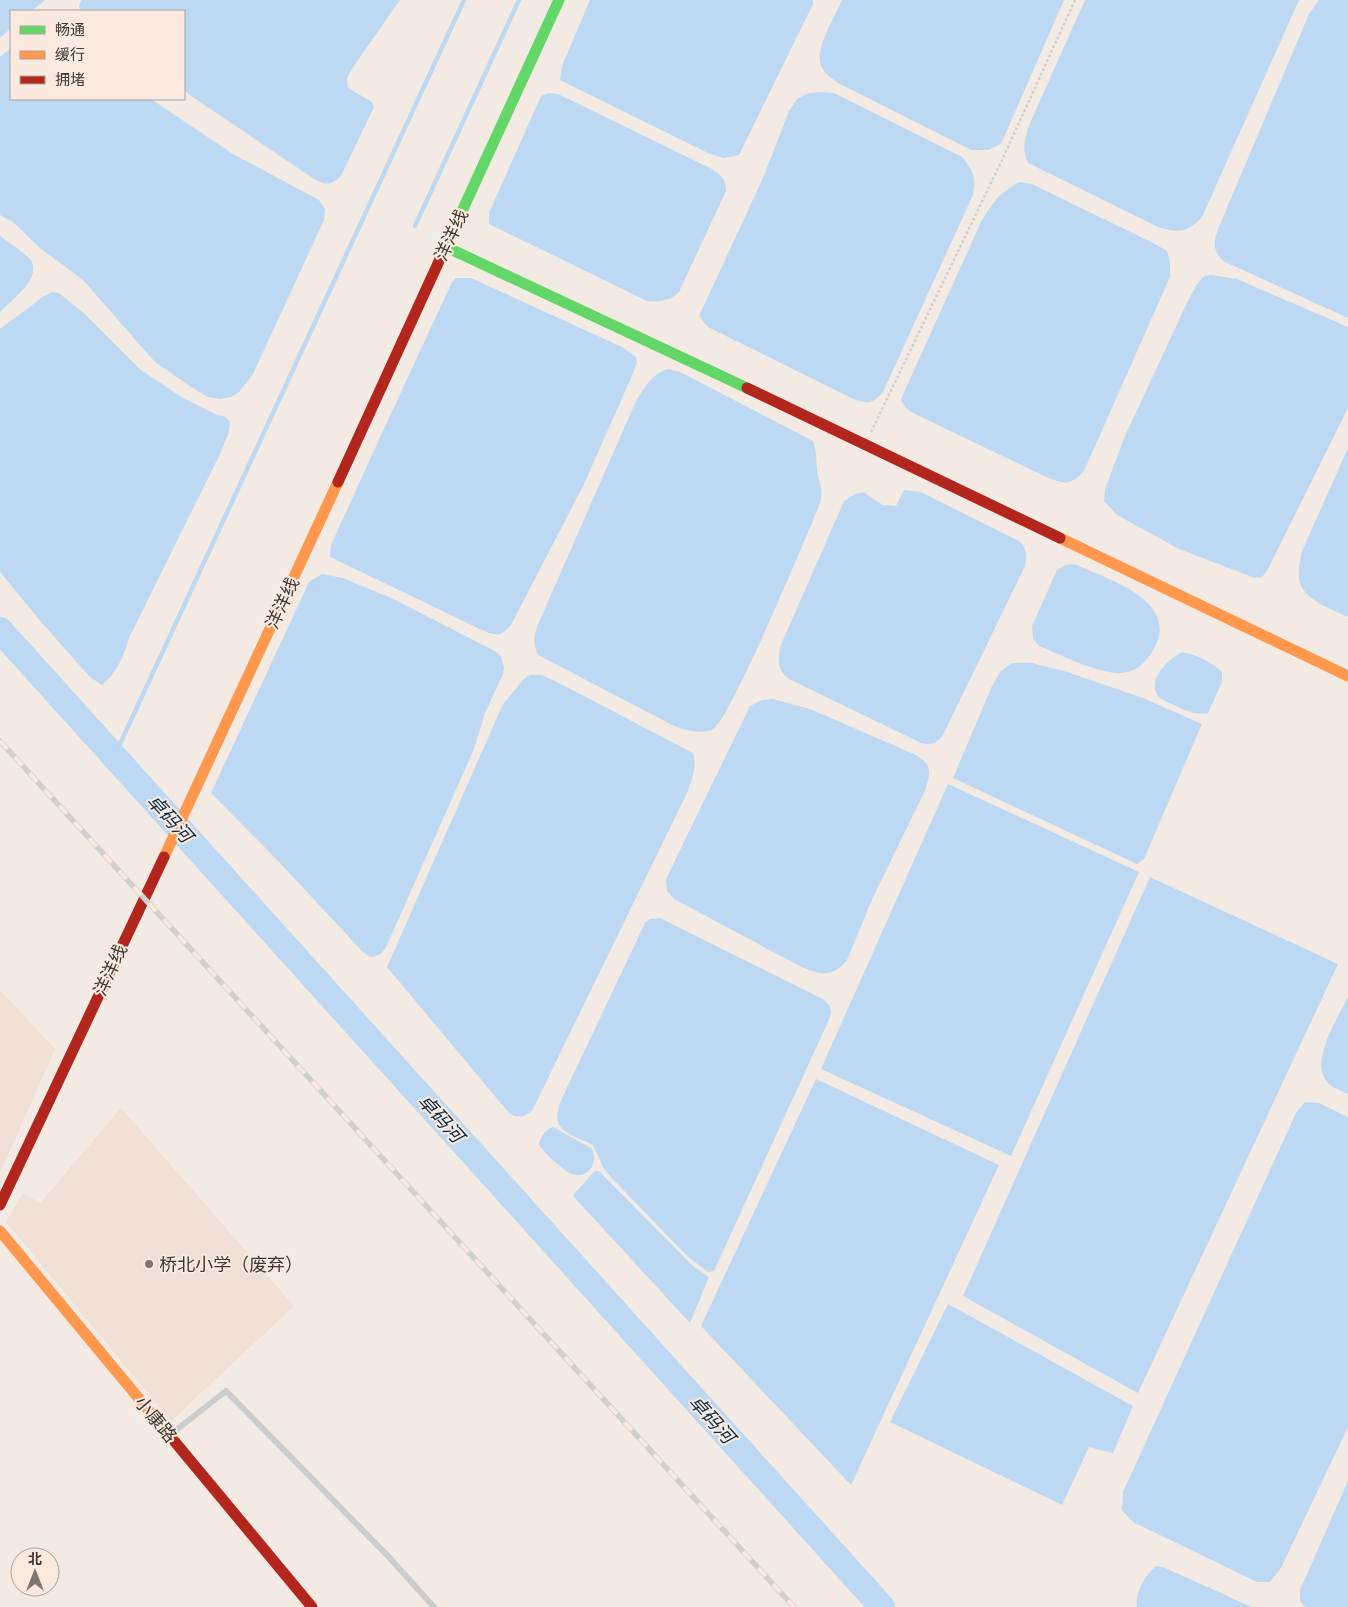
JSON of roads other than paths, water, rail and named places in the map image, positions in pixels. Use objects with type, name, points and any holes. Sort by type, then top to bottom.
[{"type":"street","name":"洋洋线","points":[[0,1205],[188,804],[559,0]]},
{"type":"street","points":[[446,247],[865,444],[1348,676]]},
{"type":"street","name":"小康路","points":[[0,1231],[312,1607]]},
{"type":"lane","points":[[170,1435],[226,1391],[387,1555],[434,1607]]},
{"type":"water","points":[[0,0],[45,0],[33,10],[10,10],[10,29],[0,38]]},
{"type":"water","points":[[82,0],[400,0],[351,70],[347,79],[348,88],[372,102],[374,107],[341,176],[327,184],[311,177],[185,92],[185,10],[80,10],[79,6]]},
{"type":"water","points":[[590,0],[813,0],[813,4],[739,155],[724,158],[710,154],[560,80],[562,66]]},
{"type":"water","points":[[842,0],[1064,0],[1001,144],[988,150],[971,150],[838,83],[825,72],[820,62],[821,48]]},
{"type":"water","points":[[1085,0],[1299,0],[1202,217],[1187,229],[1177,231],[1158,227],[1028,163],[1024,148],[1028,128]]},
{"type":"water","points":[[1319,0],[1348,0],[1348,318],[1223,261],[1217,253],[1215,246],[1218,229],[1309,14]]},
{"type":"water","points":[[10,49],[10,100],[152,100],[233,154],[319,200],[325,209],[324,220],[253,374],[239,392],[231,397],[221,399],[208,397],[155,362],[83,280],[40,248],[13,222],[0,215],[0,57]]},
{"type":"water","points":[[549,93],[558,94],[712,169],[724,180],[726,191],[679,292],[672,297],[661,301],[647,301],[489,224],[489,213],[541,96]]},
{"type":"water","points":[[809,93],[834,93],[962,157],[972,170],[974,179],[973,195],[883,392],[870,402],[853,399],[708,327],[699,316],[763,178],[789,111],[798,98]]},
{"type":"water","points":[[1020,182],[1032,184],[1155,244],[1167,251],[1170,262],[1170,277],[1084,471],[1069,482],[1060,482],[1042,475],[913,413],[906,408],[901,400],[982,220],[990,207],[1007,189]]},
{"type":"water","points":[[0,236],[29,258],[33,265],[33,272],[25,287],[0,312]]},
{"type":"water","points":[[1211,275],[1237,279],[1348,327],[1348,408],[1267,571],[1262,577],[1255,578],[1179,549],[1117,515],[1104,501],[1105,489],[1125,436],[1185,307],[1197,284],[1204,276]]},
{"type":"water","points":[[456,278],[471,278],[622,347],[636,357],[637,362],[584,484],[511,625],[504,632],[498,634],[482,630],[330,557],[331,545],[452,282]]},
{"type":"water","points":[[53,292],[59,293],[86,315],[141,370],[183,398],[215,414],[226,417],[230,422],[229,432],[220,454],[129,638],[119,664],[102,685],[90,677],[0,572],[0,329],[41,298]]},
{"type":"water","points":[[669,369],[680,372],[813,441],[822,491],[819,506],[751,663],[722,718],[713,729],[704,732],[676,727],[538,655],[534,642],[539,622],[636,401],[653,377]]},
{"type":"water","points":[[1348,448],[1348,617],[1320,604],[1308,595],[1300,583],[1299,567],[1302,551]]},
{"type":"water","points":[[904,490],[921,492],[1019,541],[1024,547],[1026,555],[1025,566],[942,737],[935,743],[930,744],[921,743],[791,680],[783,674],[779,662],[780,647],[844,501],[855,494],[863,492],[883,505],[896,506]]},
{"type":"water","points":[[1074,564],[1123,586],[1139,596],[1151,607],[1159,621],[1159,637],[1150,655],[1137,668],[1129,672],[1119,673],[1100,670],[1039,646],[1033,639],[1032,626],[1057,570],[1065,565]]},
{"type":"water","points":[[322,574],[343,578],[391,598],[495,651],[501,657],[504,667],[503,674],[485,713],[474,749],[387,945],[381,954],[370,957],[362,951],[280,863],[211,793],[309,582]]},
{"type":"water","points":[[1182,652],[1203,659],[1222,672],[1222,682],[1208,713],[1194,713],[1182,709],[1160,698],[1156,692],[1156,678],[1170,660]]},
{"type":"water","points":[[1012,663],[1032,663],[1067,672],[1143,698],[1202,724],[1144,859],[1137,864],[953,778],[992,686],[1000,672]]},
{"type":"water","points":[[530,675],[542,675],[559,683],[693,753],[694,772],[688,791],[532,1111],[518,1117],[509,1113],[387,967],[503,704],[524,679]]},
{"type":"water","points":[[773,699],[810,709],[916,755],[926,763],[929,771],[924,793],[874,895],[847,960],[829,973],[817,972],[796,964],[674,899],[667,891],[666,879],[750,706],[762,700]]},
{"type":"water","points":[[948,784],[1139,872],[1011,1156],[821,1069]]},
{"type":"water","points":[[1150,877],[1338,964],[1138,1393],[963,1296]]},
{"type":"water","points":[[660,918],[823,999],[829,1005],[831,1011],[827,1024],[714,1271],[708,1272],[687,1256],[609,1175],[603,1167],[593,1145],[561,1128],[557,1115],[564,1094],[645,923],[650,919]]},
{"type":"water","points":[[1348,997],[1348,1094],[1328,1083],[1323,1074],[1321,1064],[1327,1040]]},
{"type":"water","points":[[816,1079],[999,1165],[851,1485],[701,1326]]},
{"type":"water","points":[[1305,1102],[1319,1103],[1348,1117],[1348,1427],[1281,1568],[1270,1582],[1257,1582],[1133,1522],[1122,1510],[1123,1492],[1296,1113]]},
{"type":"water","points":[[553,1127],[591,1148],[594,1159],[591,1168],[587,1172],[578,1175],[568,1172],[539,1145],[543,1134]]},
{"type":"water","points":[[595,1171],[599,1171],[693,1266],[709,1277],[690,1323],[574,1197],[574,1194]]},
{"type":"water","points":[[948,1304],[1133,1406],[1113,1453],[1089,1447],[1062,1505],[890,1422]]},
{"type":"water","points":[[1348,1481],[1348,1607],[1305,1607],[1300,1601],[1300,1590]]},
{"type":"water","points":[[1157,1566],[1252,1607],[1137,1607],[1139,1590],[1149,1573]]},
{"type":"waterway","points":[[114,757],[464,0]]},
{"type":"waterway","points":[[415,226],[519,0]]},
{"type":"waterway","name":"卓码河","points":[[0,630],[882,1607]]},
{"type":"railway","points":[[0,741],[794,1607]]},
{"type":"place","name":"桥北小学（废弃）","points":[[149,1264]]}]
